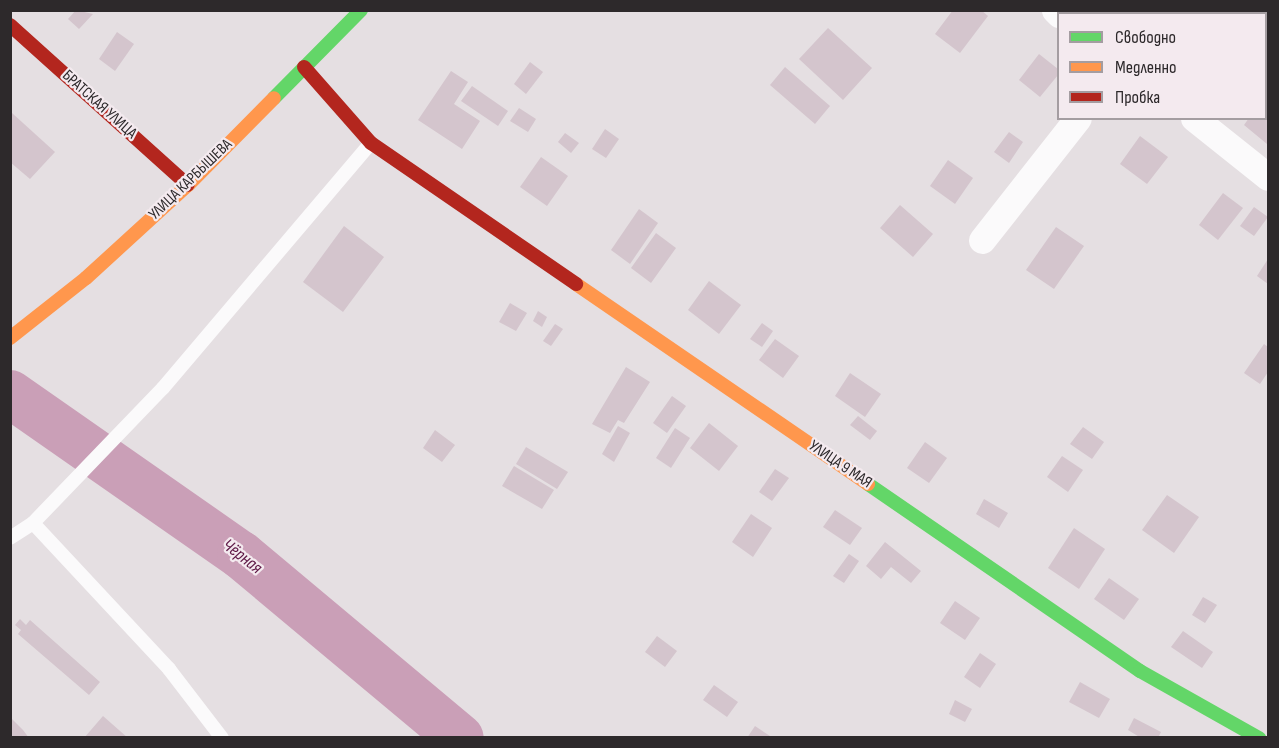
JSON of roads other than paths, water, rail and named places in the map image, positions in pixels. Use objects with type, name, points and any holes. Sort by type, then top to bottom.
[{"type":"street","name":"УЛИЦА КАРБЫШЕВА","points":[[10,338],[86,278],[188,185],[361,10]]},
{"type":"street","name":"БРАТСКАЯ УЛИЦА","points":[[10,25],[188,185]]},
{"type":"street","name":"УЛИЦА 9 МАЯ","points":[[304,67],[371,142],[1140,671],[1259,738]]},
{"type":"street","points":[[982,240],[1076,120]]},
{"type":"street","points":[[1197,120],[1269,177]]},
{"type":"lane","points":[[10,538],[33,523],[163,388],[371,142]]},
{"type":"lane","points":[[33,523],[169,669],[222,738]]},
{"type":"waterway","name":"Чёрная","points":[[10,394],[241,555],[460,738]]}]
